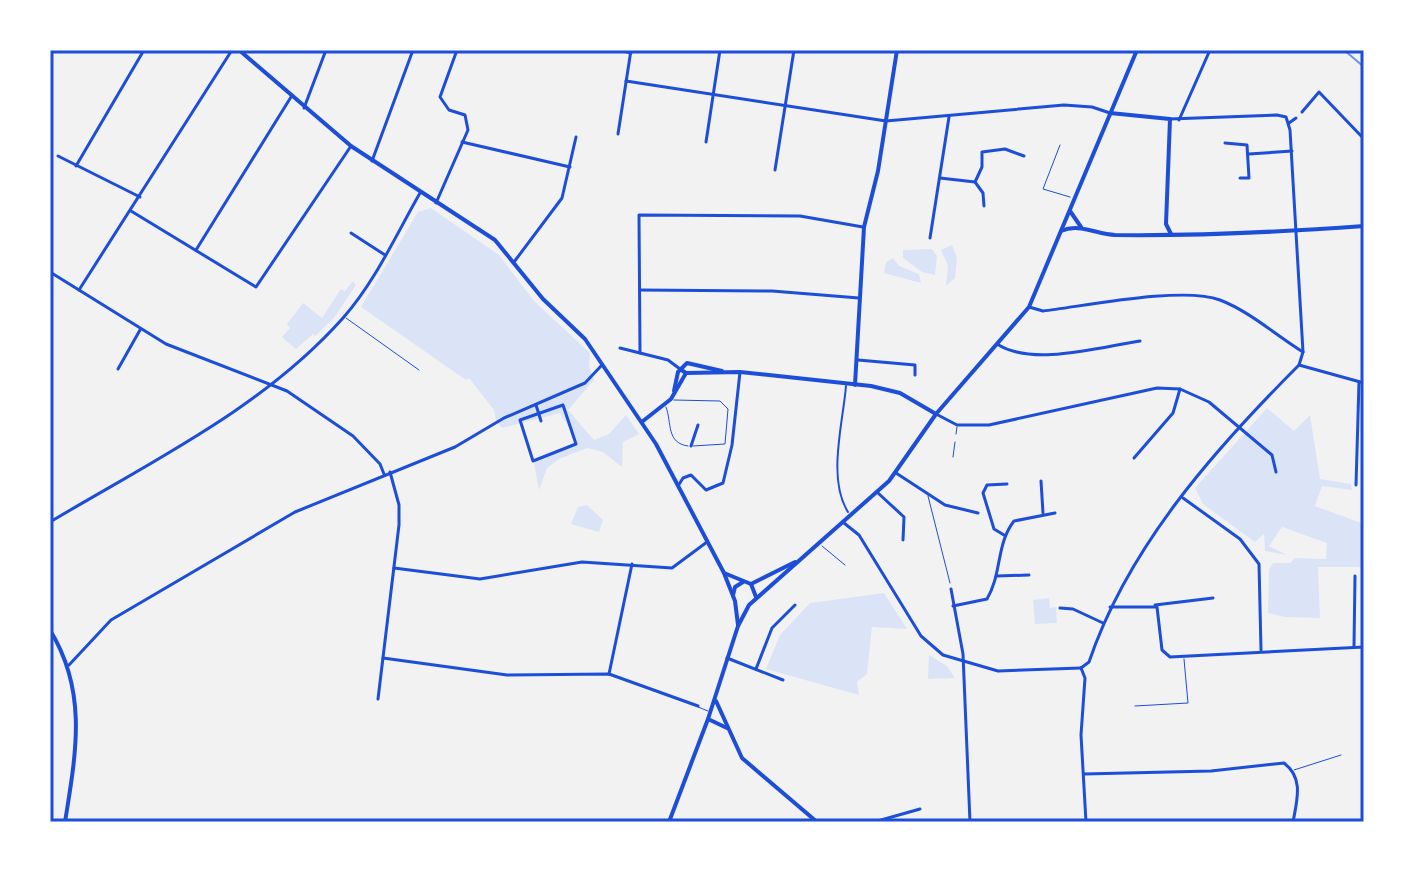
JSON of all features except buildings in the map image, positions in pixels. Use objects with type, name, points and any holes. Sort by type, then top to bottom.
[{"type":"main road","points":[[239,50],[351,146],[482,230],[514,262],[543,299],[585,339],[643,421],[678,486],[724,573],[734,599],[738,626]]},
{"type":"main road","points":[[855,385],[864,227],[897,50]]},
{"type":"main road","points":[[669,820],[711,712],[738,626],[749,605],[878,493],[896,473],[936,414],[1029,307],[1137,50]]},
{"type":"main road","points":[[1110,113],[1170,119],[1166,224],[1171,234]]},
{"type":"main road","points":[[1069,209],[1083,229]]},
{"type":"main road","points":[[1156,235],[1166,224]]},
{"type":"main road","points":[[1060,232],[1072,227],[1101,234],[1249,235],[1364,226]]},
{"type":"main road","points":[[643,421],[671,399],[680,369],[692,362],[724,371]]},
{"type":"main road","points":[[680,369],[686,373],[740,372],[893,390],[936,414]]},
{"type":"main road","points":[[674,391],[686,373]]},
{"type":"main road","points":[[724,573],[751,584],[801,559]]},
{"type":"main road","points":[[743,582],[735,587],[734,599],[741,606],[749,605]]},
{"type":"main road","points":[[751,584],[756,598]]},
{"type":"main road","points":[[50,630],[69,665],[77,702],[78,738],[65,822]]},
{"type":"main road","points":[[715,699],[742,758],[817,822]]},
{"type":"main road","points":[[708,719],[729,730]]},
{"type":"street","points":[[76,166],[144,50]]},
{"type":"street","points":[[79,290],[232,50]]},
{"type":"street","points":[[304,108],[326,50]]},
{"type":"street","points":[[372,161],[413,50]]},
{"type":"street","points":[[436,203],[468,130],[465,115],[442,104],[440,97],[457,50]]},
{"type":"street","points":[[618,134],[631,51],[620,50]]},
{"type":"street","points":[[706,142],[720,50]]},
{"type":"street","points":[[775,170],[794,50]]},
{"type":"street","points":[[1179,120],[1210,50]]},
{"type":"street","points":[[626,81],[886,121],[1064,105],[1092,107],[1110,113]]},
{"type":"street","points":[[1302,112],[1319,92],[1364,139]]},
{"type":"street","points":[[196,250],[292,97]]},
{"type":"street","points":[[930,238],[949,117]]},
{"type":"street","points":[[844,523],[859,535],[925,641],[943,655],[1002,671],[1081,668],[1089,662],[1110,607],[1133,564],[1240,428],[1299,365],[1303,352],[1292,151],[1286,117],[1170,119]]},
{"type":"street","points":[[1289,123],[1296,118]]},
{"type":"street","points":[[514,262],[562,198],[576,137]]},
{"type":"street","points":[[462,142],[570,167]]},
{"type":"street","points":[[1225,143],[1243,142],[1249,154],[1249,178],[1240,178]]},
{"type":"street","points":[[131,211],[256,287],[351,146]]},
{"type":"street","points":[[975,182],[982,167],[982,152],[1005,149],[1024,156]]},
{"type":"street","points":[[1249,154],[1292,151]]},
{"type":"street","points":[[58,156],[140,197]]},
{"type":"street","points":[[940,178],[975,182],[983,193],[984,206]]},
{"type":"street","points":[[50,522],[241,409],[273,384],[344,317],[385,255],[420,193]]},
{"type":"street","points":[[640,353],[639,215],[800,216],[864,227]]},
{"type":"street","points":[[351,233],[385,255]]},
{"type":"street","points":[[50,272],[140,330],[196,356],[273,384],[353,436],[380,464],[384,475]]},
{"type":"street","points":[[640,290],[772,291],[859,298]]},
{"type":"street","points":[[1029,307],[1043,311],[1164,297],[1210,297],[1231,305],[1303,352]]},
{"type":"street","points":[[118,369],[140,330]]},
{"type":"street","points":[[997,344],[1010,351],[1034,356],[1140,341]]},
{"type":"street","points":[[620,348],[668,360],[680,369]]},
{"type":"street","points":[[857,360],[915,365],[915,375]]},
{"type":"street","points":[[69,665],[111,620],[295,512],[455,447],[535,404],[585,383],[604,364]]},
{"type":"street","points":[[1299,365],[1362,383],[1356,485]]},
{"type":"street","points":[[678,486],[683,478],[691,475],[706,490],[723,483],[732,445],[740,372]]},
{"type":"street","points":[[847,385],[839,484],[848,512]]},
{"type":"street","points":[[936,414],[957,425],[989,425],[1157,388],[1180,389],[1203,398],[1272,455],[1276,472]]},
{"type":"street","points":[[1134,458],[1173,413],[1180,389]]},
{"type":"street","points":[[535,404],[541,421]]},
{"type":"street","points":[[563,405],[576,444],[533,461],[520,420],[538,413],[563,405]]},
{"type":"street","points":[[691,446],[698,425]]},
{"type":"street","points":[[1357,471],[1364,471]]},
{"type":"street","points":[[378,699],[399,505],[390,472]]},
{"type":"street","points":[[896,473],[928,496],[960,511],[978,513]]},
{"type":"street","points":[[1041,481],[1043,514]]},
{"type":"street","points":[[1004,535],[994,529],[983,493],[987,485],[1007,484]]},
{"type":"street","points":[[878,493],[904,517],[903,540]]},
{"type":"street","points":[[1183,498],[1240,539],[1259,564],[1261,651]]},
{"type":"street","points":[[953,606],[987,599],[997,576],[1004,535],[1014,521],[1055,513]]},
{"type":"street","points":[[394,568],[480,579],[582,562],[672,568],[707,542]]},
{"type":"street","points":[[609,674],[632,564]]},
{"type":"street","points":[[997,576],[1029,575]]},
{"type":"street","points":[[1354,646],[1355,576]]},
{"type":"street","points":[[951,589],[963,662],[970,822]]},
{"type":"street","points":[[1110,607],[1213,598]]},
{"type":"street","points":[[756,669],[772,628],[795,605]]},
{"type":"street","points":[[1155,605],[1162,650],[1170,657],[1364,647]]},
{"type":"street","points":[[1060,608],[1073,609],[1103,623]]},
{"type":"street","points":[[383,658],[507,675],[609,674],[698,706]]},
{"type":"street","points":[[727,658],[783,680]]},
{"type":"street","points":[[1081,668],[1084,674],[1086,822]]},
{"type":"street","points":[[1084,774],[1211,771],[1279,762],[1294,770],[1298,795],[1293,822]]},
{"type":"street","points":[[874,822],[920,809]]},
{"type":"street","points":[[669,820],[678,822]]},
{"type":"lane","points":[[1060,145],[1043,189],[1073,198]]},
{"type":"lane","points":[[344,317],[419,370]]},
{"type":"lane","points":[[665,404],[671,435],[683,446],[725,444],[728,409],[720,401],[682,403],[671,399]]},
{"type":"lane","points":[[956,434],[957,425]]},
{"type":"lane","points":[[953,457],[955,442]]},
{"type":"lane","points":[[928,496],[950,583]]},
{"type":"lane","points":[[820,545],[845,565]]},
{"type":"lane","points":[[1135,706],[1188,703],[1184,657]]},
{"type":"lane","points":[[698,706],[711,712]]},
{"type":"lane","points":[[1294,770],[1341,755]]},
{"type":"shaded area","points":[[431,208],[499,255],[534,301],[590,353],[589,366],[594,380],[568,410],[594,440],[609,434],[626,415],[639,434],[623,442],[622,467],[603,452],[587,448],[559,459],[547,468],[539,490],[534,463],[577,441],[560,413],[502,428],[494,410],[469,378],[466,380],[361,307],[418,212]]},
{"type":"shaded area","points":[[952,245],[957,258],[955,278],[946,286],[948,266],[941,250]]},
{"type":"shaded area","points":[[932,249],[937,256],[935,275],[922,272],[903,258],[903,250]]},
{"type":"shaded area","points":[[893,258],[899,266],[919,274],[921,283],[884,273],[886,262]]},
{"type":"shaded area","points":[[353,281],[356,285],[334,318],[315,336],[313,334],[296,349],[282,337],[290,328],[287,324],[303,303],[322,318],[341,289],[345,291]]},
{"type":"shaded area","points":[[1267,408],[1294,431],[1310,415],[1320,479],[1351,484],[1352,490],[1322,486],[1315,506],[1364,524],[1364,567],[1318,567],[1320,618],[1268,613],[1269,570],[1273,563],[1290,563],[1295,558],[1326,559],[1327,543],[1282,527],[1269,546],[1287,555],[1265,551],[1264,534],[1255,542],[1203,504],[1195,488]]},
{"type":"shaded area","points":[[587,505],[603,520],[599,532],[571,524],[578,507]]},
{"type":"shaded area","points":[[884,593],[907,629],[872,627],[867,674],[857,682],[859,695],[766,669],[780,635],[810,603]]},
{"type":"shaded area","points":[[1049,598],[1050,608],[1056,607],[1057,623],[1035,624],[1033,600]]},
{"type":"shaded area","points":[[929,655],[947,666],[955,678],[928,679]]},
{"type":"railway","points":[[1344,50],[1364,67]]}]
